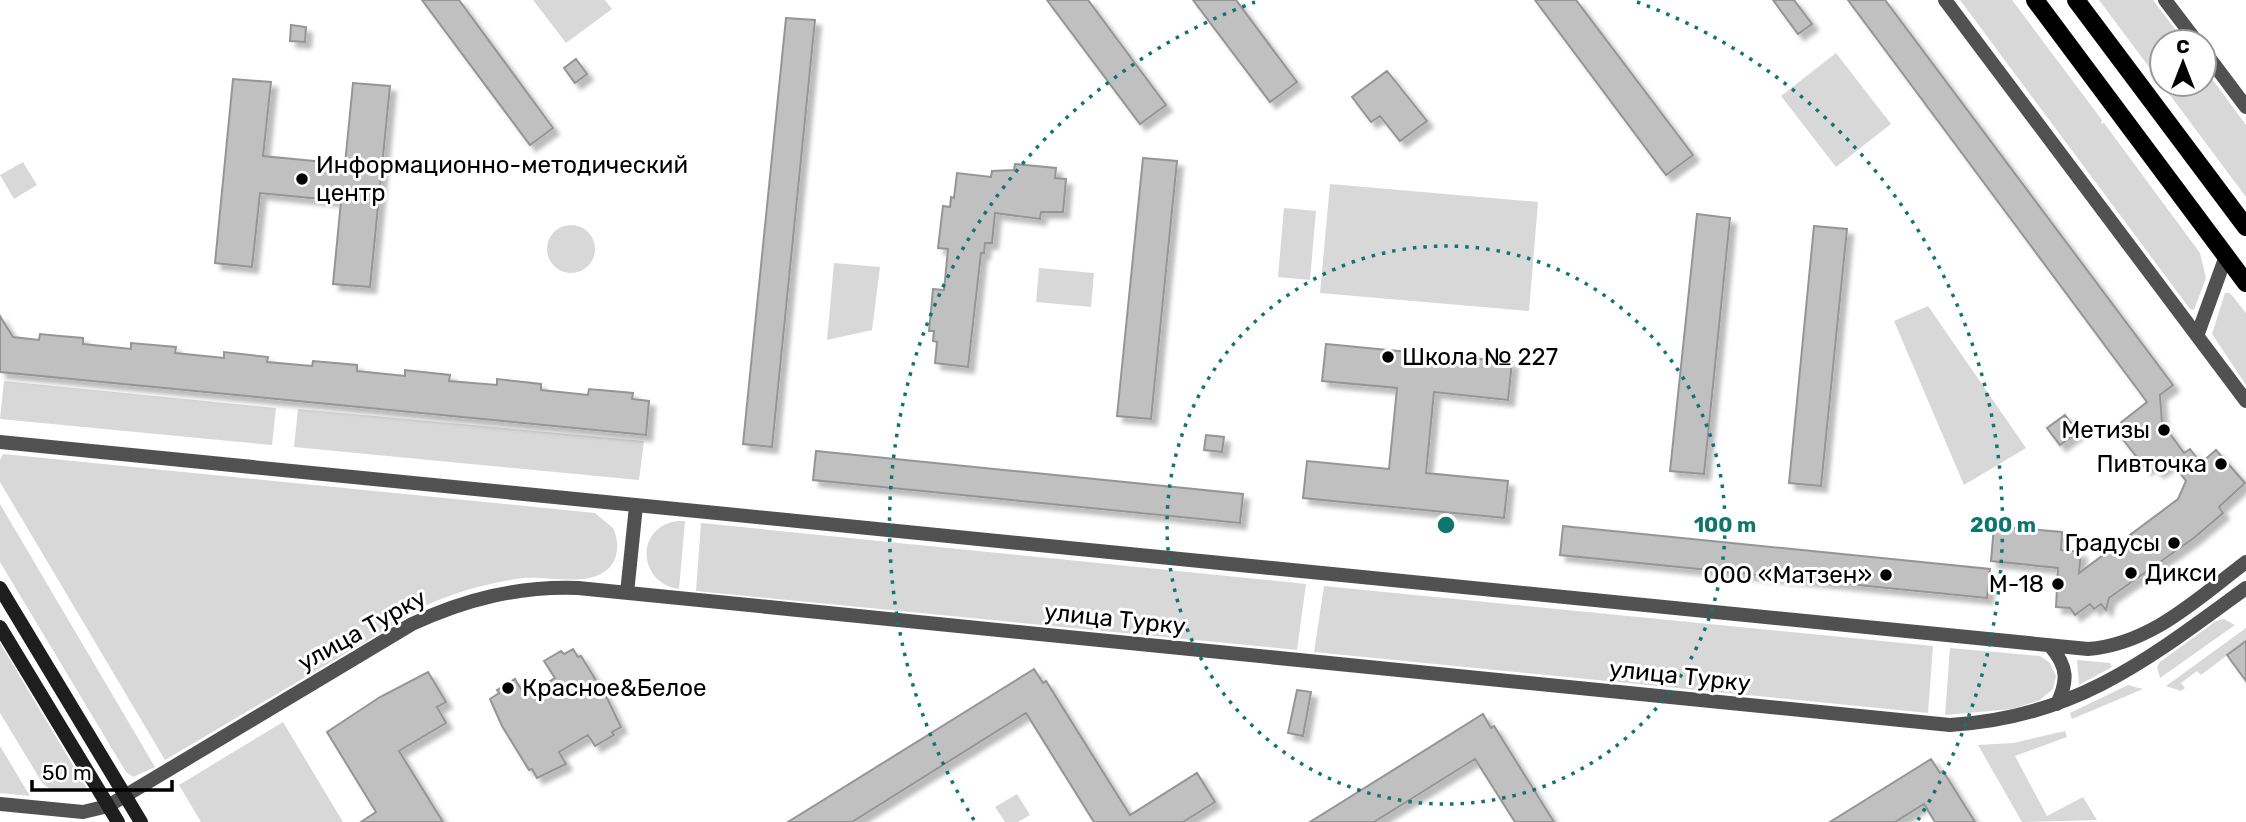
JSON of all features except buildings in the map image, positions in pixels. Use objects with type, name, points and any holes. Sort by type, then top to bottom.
[{"type":"main road","points":[[2035,0],[2246,283]]},
{"type":"main road","points":[[2076,0],[2246,227]]},
{"type":"street","points":[[1945,0],[2246,401]]},
{"type":"street","points":[[2165,0],[2186,28]]},
{"type":"street","points":[[2218,70],[2246,107]]},
{"type":"street","points":[[2197,337],[2226,256]]},
{"type":"street","points":[[0,442],[2051,647],[2103,648],[2138,639],[2246,562]]},
{"type":"street","points":[[627,593],[636,506]]},
{"type":"street","points":[[0,587],[141,822]]},
{"type":"street","name":"улица Турку","points":[[0,804],[83,812],[108,806],[366,651],[435,613],[492,594],[523,588],[578,588],[1912,722],[1987,723],[2015,718],[2057,704],[2135,667],[2246,588]]},
{"type":"street","points":[[0,627],[118,822]]},
{"type":"street","points":[[2051,647],[2064,664],[2066,672],[2057,704]]},
{"type":"shaded area","points":[[533,0],[605,0],[612,9],[566,43]]},
{"type":"shaded area","points":[[1960,0],[2012,0],[2102,120],[2101,124],[2104,123],[2200,253],[2206,278],[2194,310],[2190,309]]},
{"type":"shaded area","points":[[2099,0],[2153,0],[2174,28],[2148,28],[2148,66]]},
{"type":"shaded area","points":[[1836,53],[1891,124],[1836,167],[1781,96]]},
{"type":"shaded area","points":[[2218,87],[2246,125],[2246,197],[2172,98],[2218,98]]},
{"type":"shaded area","points":[[23,162],[37,185],[14,199],[0,175]]},
{"type":"shaded area","points":[[1330,184],[1538,202],[1529,311],[1320,293]]},
{"type":"shaded area","points":[[1284,208],[1316,211],[1310,280],[1278,277]]},
{"type":"shaded area","points":[[571,225],[588,232],[595,249],[588,266],[571,273],[554,266],[547,249],[554,232]]},
{"type":"shaded area","points":[[834,263],[880,267],[872,330],[827,340]]},
{"type":"shaded area","points":[[1039,268],[1094,273],[1091,307],[1036,302]]},
{"type":"shaded area","points":[[2225,293],[2230,293],[2246,313],[2246,385],[2212,334]]},
{"type":"shaded area","points":[[1928,306],[2026,448],[1964,485],[1894,321]]},
{"type":"shaded area","points":[[4,381],[276,408],[272,445],[0,419]]},
{"type":"shaded area","points":[[298,409],[644,441],[639,480],[294,447]]},
{"type":"shaded area","points":[[3,454],[595,513],[613,528],[617,552],[609,568],[586,579],[524,578],[475,588],[429,604],[165,760],[0,482],[0,460]]},
{"type":"shaded area","points":[[0,504],[155,767],[133,777],[126,772],[0,562]]},
{"type":"shaded area","points":[[685,521],[679,589],[665,585],[655,577],[647,555],[648,543],[654,533],[664,525]]},
{"type":"shaded area","points":[[701,523],[1306,584],[1297,650],[696,591]]},
{"type":"shaded area","points":[[1324,586],[1933,646],[1928,713],[1314,652]]},
{"type":"shaded area","points":[[2224,619],[2235,625],[2160,678],[2157,667],[2160,662],[2216,621]]},
{"type":"shaded area","points":[[2246,628],[2246,641],[2201,675],[2197,671],[2181,683],[2185,688],[2181,691],[2166,686]]},
{"type":"shaded area","points":[[0,643],[87,789],[49,788],[43,784],[0,713]]},
{"type":"shaded area","points":[[1950,648],[2040,656],[2050,663],[2056,676],[2053,689],[2040,700],[2012,709],[1945,715]]},
{"type":"shaded area","points":[[2077,660],[2110,663],[2112,667],[2079,685]]},
{"type":"shaded area","points":[[2128,685],[2143,689],[2072,719],[2070,713]]},
{"type":"shaded area","points":[[283,722],[343,822],[201,822],[179,785]]},
{"type":"shaded area","points":[[2065,731],[2067,737],[2015,756],[2047,816],[2083,797],[2097,820],[2022,822],[1978,745],[2013,743]]},
{"type":"shaded area","points":[[0,746],[30,796],[0,793]]},
{"type":"shaded area","points":[[1017,794],[1030,815],[1018,822],[1005,822],[995,807]]},
{"type":"place","name":"Информационно-методический центр","points":[[302,179]]},
{"type":"place","name":"Школа № 227","points":[[1388,357]]},
{"type":"place","name":"Метизы","points":[[2164,430]]},
{"type":"place","name":"Пивточка","points":[[2221,464]]},
{"type":"place","name":"Градусы","points":[[2174,543]]},
{"type":"place","name":"Дикси","points":[[2131,573]]},
{"type":"place","name":"ООО «Матзен»","points":[[1886,575]]},
{"type":"place","name":"M-18","points":[[2058,584]]},
{"type":"place","name":"Красное&Белое","points":[[508,688]]}]
